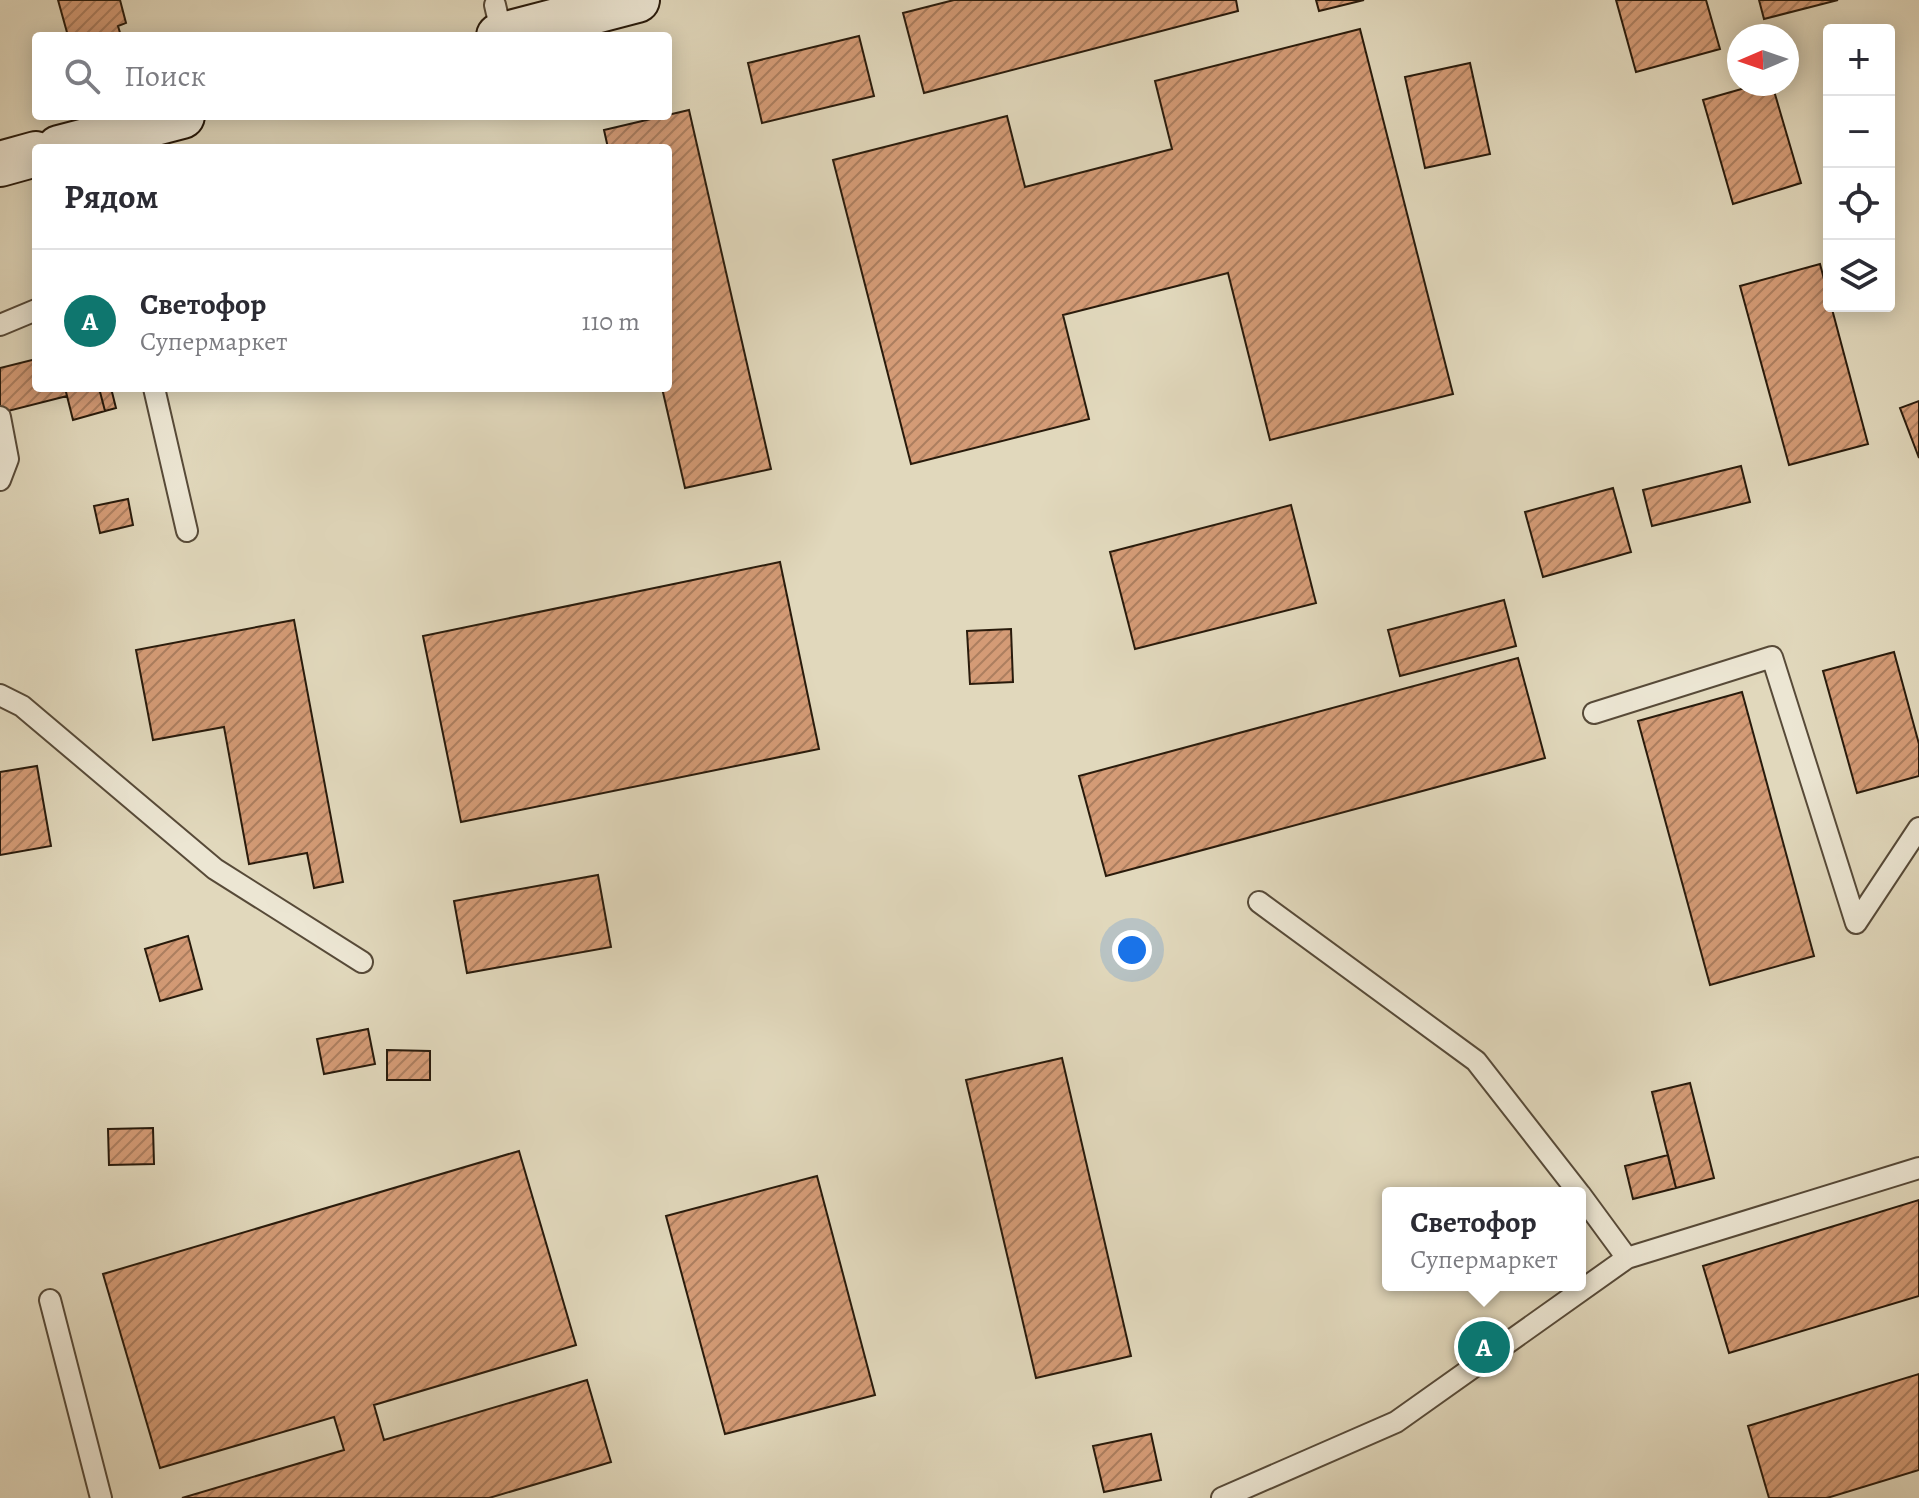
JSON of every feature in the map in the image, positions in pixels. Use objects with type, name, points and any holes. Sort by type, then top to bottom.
[{"type":"main road","points":[[499,25],[637,0]]},
{"type":"main road","points":[[90,144],[114,141],[171,120]]},
{"type":"main road","points":[[0,164],[32,155]]},
{"type":"lane","points":[[0,325],[32,312]]},
{"type":"lane","points":[[155,392],[187,531]]},
{"type":"lane","points":[[0,417],[8,459],[0,480]]},
{"type":"lane","points":[[1594,713],[1772,657],[1856,923],[1919,828]]},
{"type":"lane","points":[[0,695],[22,706],[215,869],[362,962]]},
{"type":"lane","points":[[1259,902],[1476,1061],[1575,1187]]},
{"type":"lane","points":[[1586,1287],[1627,1258],[1919,1168]]},
{"type":"lane","points":[[1586,1201],[1627,1258]]},
{"type":"lane","points":[[1222,1498],[1396,1422],[1581,1291]]},
{"type":"lane","points":[[50,1300],[101,1498]]},
{"type":"building","points":[[58,0],[120,0],[126,23],[118,26],[120,32],[67,32]]},
{"type":"building","points":[[954,0],[1236,0],[1238,11],[924,93],[903,13]]},
{"type":"building","points":[[1316,0],[1364,0],[1319,11]]},
{"type":"building","points":[[1616,0],[1706,0],[1720,49],[1636,72]]},
{"type":"building","points":[[1759,0],[1838,0],[1764,19]]},
{"type":"building","points":[[1360,29],[1453,394],[1270,440],[1228,273],[1063,315],[1089,419],[911,464],[833,160],[1007,116],[1025,187],[1172,149],[1155,81]]},
{"type":"building","points":[[859,36],[874,96],[762,123],[748,63]]},
{"type":"building","points":[[1470,63],[1490,154],[1425,168],[1405,77]]},
{"type":"building","points":[[1727,93],[1727,96],[1776,96],[1801,183],[1733,204],[1703,100]]},
{"type":"building","points":[[689,110],[771,469],[685,488],[663,392],[672,392],[672,144],[607,144],[604,130],[646,120],[672,120],[672,114]]},
{"type":"building","points":[[1820,264],[1823,312],[1833,312],[1868,444],[1789,465],[1740,286]]},
{"type":"building","points":[[32,360],[32,392],[66,392],[67,396],[0,413],[0,368]]},
{"type":"building","points":[[66,392],[100,392],[105,411],[73,420]]},
{"type":"building","points":[[100,392],[112,392],[116,408],[105,411]]},
{"type":"building","points":[[1919,401],[1919,458],[1900,408]]},
{"type":"building","points":[[1741,466],[1750,502],[1652,526],[1643,490]]},
{"type":"building","points":[[1613,488],[1631,552],[1543,577],[1525,512]]},
{"type":"building","points":[[128,499],[133,525],[100,533],[94,506]]},
{"type":"building","points":[[1291,505],[1316,603],[1135,649],[1110,552]]},
{"type":"building","points":[[780,562],[819,749],[461,822],[423,636]]},
{"type":"building","points":[[1504,600],[1516,646],[1400,676],[1388,630]]},
{"type":"building","points":[[294,620],[343,882],[314,888],[307,853],[249,864],[224,727],[153,740],[136,650]]},
{"type":"building","points":[[1011,629],[1013,682],[970,684],[967,631]]},
{"type":"building","points":[[1894,652],[1919,744],[1919,776],[1857,793],[1823,671]]},
{"type":"building","points":[[1518,658],[1545,758],[1106,876],[1079,776]]},
{"type":"building","points":[[1742,692],[1814,956],[1710,985],[1638,721]]},
{"type":"building","points":[[37,766],[51,846],[0,855],[0,772]]},
{"type":"building","points":[[598,875],[611,947],[467,973],[454,901]]},
{"type":"building","points":[[188,936],[202,989],[160,1001],[145,949]]},
{"type":"building","points":[[368,1029],[375,1064],[324,1074],[317,1039]]},
{"type":"building","points":[[387,1050],[430,1051],[430,1080],[387,1080]]},
{"type":"building","points":[[1062,1058],[1131,1356],[1036,1378],[966,1080]]},
{"type":"building","points":[[1690,1083],[1714,1178],[1676,1188],[1652,1092]]},
{"type":"building","points":[[153,1128],[154,1164],[109,1165],[108,1129]]},
{"type":"building","points":[[519,1151],[576,1345],[374,1405],[384,1440],[587,1380],[611,1462],[489,1498],[182,1498],[344,1450],[334,1417],[160,1468],[103,1274]]},
{"type":"building","points":[[1668,1155],[1676,1188],[1633,1199],[1625,1166]]},
{"type":"building","points":[[817,1176],[875,1395],[725,1434],[666,1216]]},
{"type":"building","points":[[1919,1200],[1919,1296],[1729,1353],[1703,1266]]},
{"type":"building","points":[[1919,1374],[1919,1470],[1827,1498],[1769,1498],[1748,1426]]},
{"type":"building","points":[[1151,1434],[1161,1480],[1104,1492],[1093,1446]]},
{"type":"place","name":"Светофор","points":[[1484,1347]]}]
